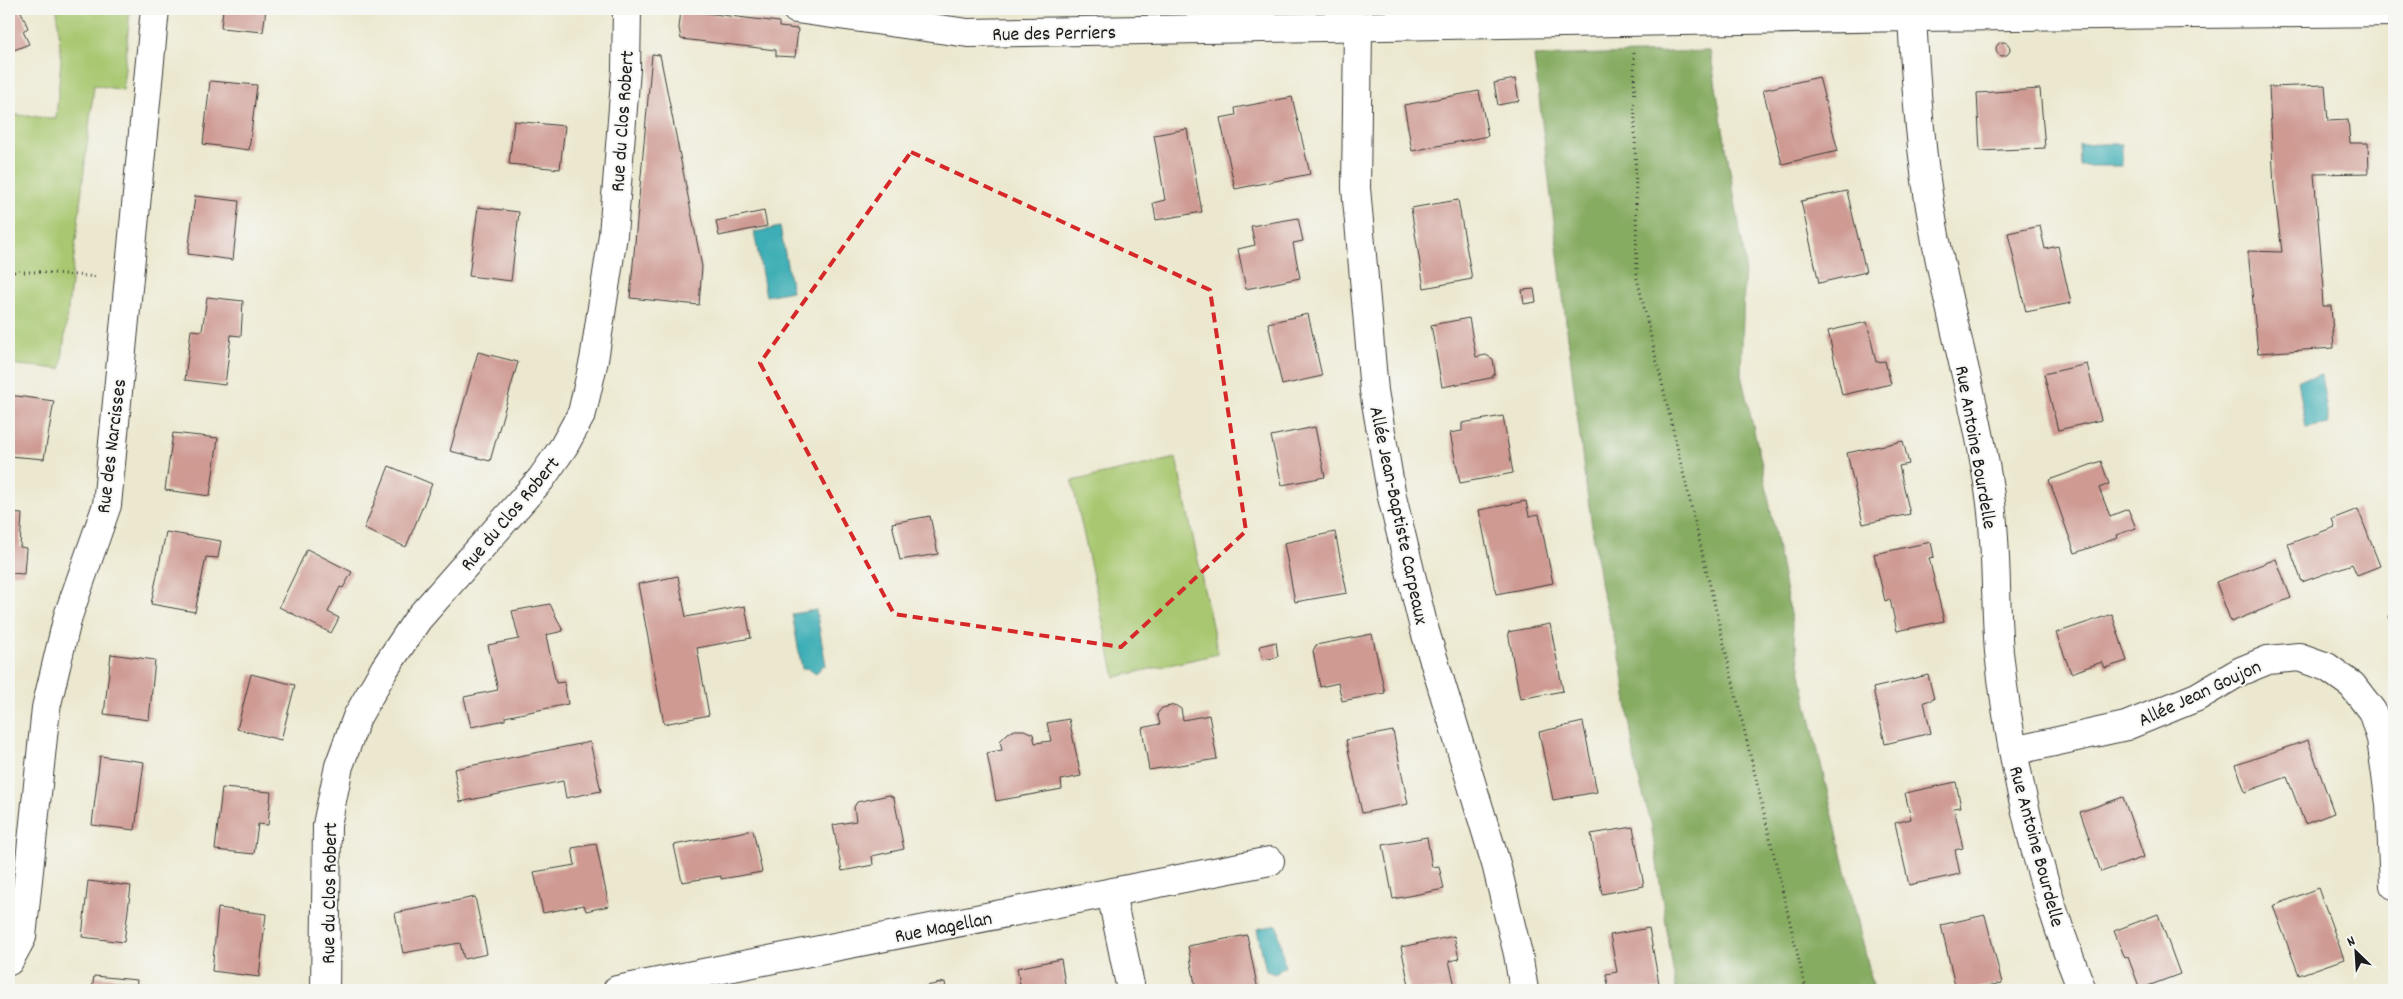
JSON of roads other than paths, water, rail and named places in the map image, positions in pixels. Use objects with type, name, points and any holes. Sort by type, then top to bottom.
[{"type":"street","name":"Rue des Narcisses","points":[[9,961],[22,937],[46,708],[68,616],[107,504],[155,9]]},
{"type":"street","name":"Rue du Clos Robert","points":[[325,990],[327,825],[339,766],[357,718],[385,668],[418,619],[541,479],[564,446],[582,413],[594,360],[613,235],[626,69],[627,9]]},
{"type":"street","name":"Rue des Perriers","points":[[796,9],[968,33],[1304,19],[1358,27],[1529,17],[1634,23],[1913,13],[2394,12]]},
{"type":"street","name":"Rue Antoine Bourdelle","points":[[1913,13],[1921,142],[1934,230],[1991,504],[1999,653],[2013,751],[2023,801],[2058,926],[2082,990]]},
{"type":"street","name":"Allée Jean-Baptiste Carpeaux","points":[[1358,27],[1356,188],[1374,391],[1389,478],[1424,628],[1496,864],[1518,954],[1524,990]]},
{"type":"street","name":"Allée Jean Goujon","points":[[2013,751],[2126,726],[2197,697],[2241,670],[2268,660],[2299,657],[2327,667],[2352,684],[2372,711],[2381,738],[2390,804],[2394,885]]},
{"type":"street","name":"Rue Magellan","points":[[616,990],[1270,861]]},
{"type":"street","points":[[1111,893],[1131,990]]},
{"type":"water","points":[[2079,144],[2122,144],[2122,166],[2080,166]]},
{"type":"water","points":[[780,227],[792,291],[766,296],[754,232]]},
{"type":"water","points":[[2321,375],[2329,424],[2306,428],[2298,380]]},
{"type":"water","points":[[816,610],[826,665],[822,666],[816,674],[807,668],[802,669],[792,614]]},
{"type":"water","points":[[1277,925],[1285,967],[1281,968],[1276,974],[1266,971],[1257,929]]}]
